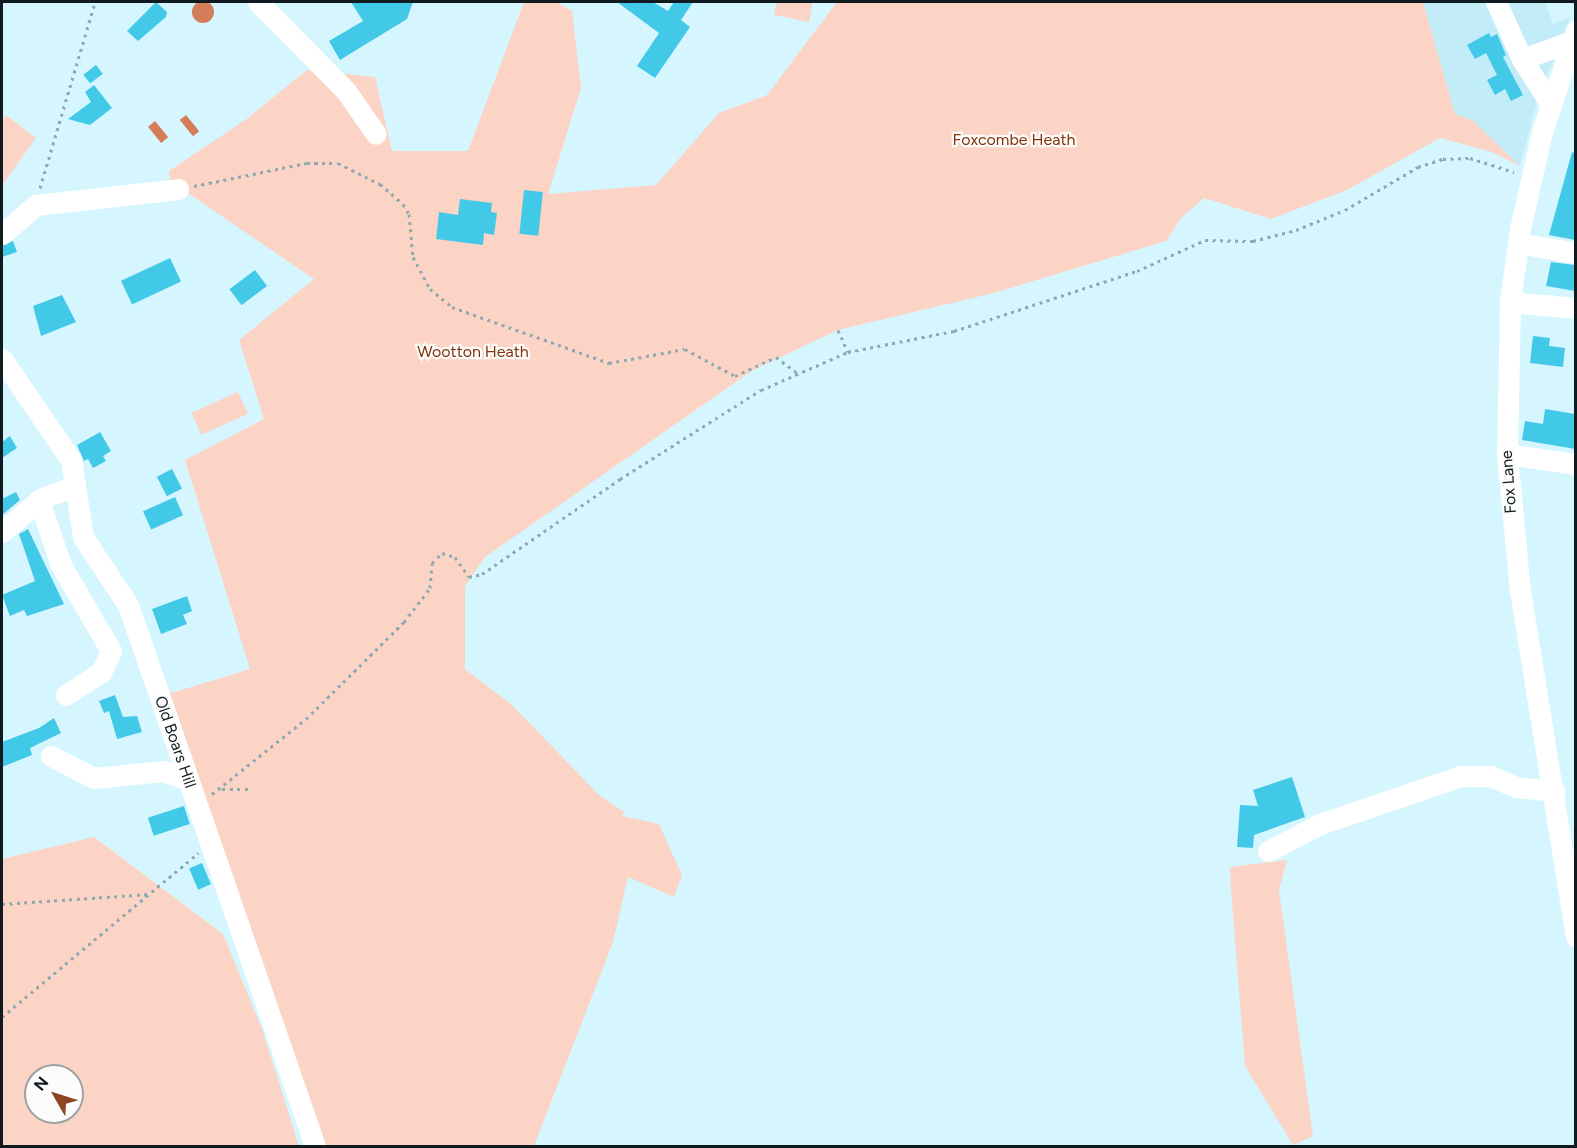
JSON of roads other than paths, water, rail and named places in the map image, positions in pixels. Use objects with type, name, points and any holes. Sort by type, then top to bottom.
[{"type":"street","points":[[258,2],[346,91],[376,134]]},
{"type":"street","points":[[1496,2],[1522,59],[1551,105]]},
{"type":"street","points":[[1522,59],[1574,36]]},
{"type":"street","name":"Fox Lane","points":[[1574,36],[1551,105],[1531,177],[1518,243],[1510,302],[1507,454],[1520,591],[1555,791],[1575,936]]},
{"type":"street","points":[[2,234],[36,205],[178,189]]},
{"type":"street","points":[[1518,243],[1575,253]]},
{"type":"street","points":[[1510,302],[1575,308]]},
{"type":"street","name":"Old Boars Hill","points":[[3,364],[71,460],[83,537],[128,604],[209,845],[315,1146]]},
{"type":"street","points":[[1507,454],[1575,464]]},
{"type":"street","points":[[2,531],[39,500],[75,486]]},
{"type":"street","points":[[39,500],[65,573],[111,651],[101,672],[66,695]]},
{"type":"street","points":[[51,756],[94,778],[164,771],[188,780]]},
{"type":"street","points":[[1268,851],[1320,824],[1461,776],[1490,777],[1516,787],[1555,791]]},
{"type":"park label","name":"Foxcombe Heath","points":[[1014,140]]},
{"type":"park label","name":"Wootton Heath","points":[[473,352]]}]
